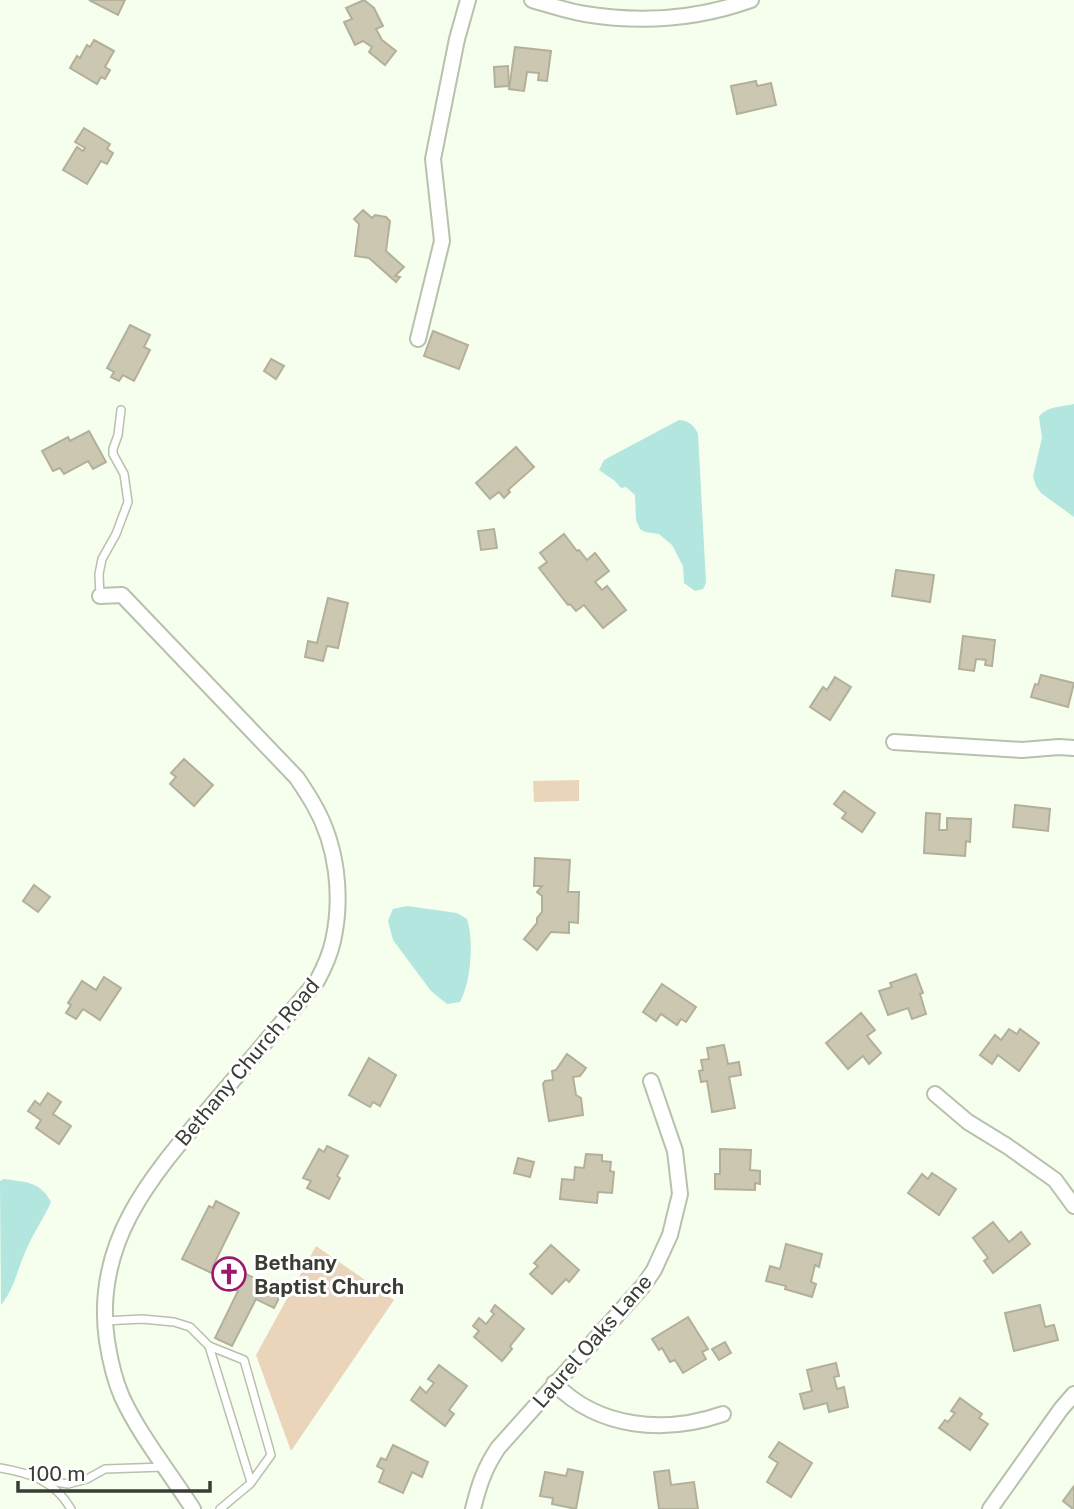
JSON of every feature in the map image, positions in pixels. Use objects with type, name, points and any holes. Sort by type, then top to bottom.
[{"type":"street","points":[[418,339],[442,241],[433,159],[457,40],[468,0]]},
{"type":"street","points":[[532,0],[582,13],[637,19],[675,18],[751,0]]},
{"type":"street","name":"Bethany Church Road","points":[[100,596],[122,595],[297,778],[315,806],[335,864],[337,919],[327,962],[317,981],[166,1159],[126,1220],[113,1254],[106,1289],[104,1321],[111,1365],[135,1422],[193,1509]]},
{"type":"street","points":[[894,742],[1022,750],[1074,748]]},
{"type":"street","name":"Laurel Oaks Lane","points":[[473,1509],[487,1464],[498,1448],[643,1286],[662,1253],[676,1217],[680,1194],[675,1151],[651,1081]]},
{"type":"street","points":[[935,1094],[968,1122],[1055,1180],[1074,1206]]},
{"type":"street","points":[[554,1383],[582,1407],[600,1415],[637,1424],[675,1425],[723,1414]]},
{"type":"street","points":[[990,1509],[1061,1409],[1074,1395]]},
{"type":"lane","points":[[100,596],[99,574],[102,559],[116,534],[128,502],[124,474],[113,454],[121,410]]},
{"type":"lane","points":[[104,1321],[142,1319],[174,1322],[190,1327],[209,1346],[244,1360],[271,1455],[251,1482],[220,1509]]},
{"type":"lane","points":[[209,1346],[251,1482]]},
{"type":"lane","points":[[42,1480],[68,1483],[87,1479],[105,1469],[165,1467]]},
{"type":"lane","points":[[0,1468],[26,1472],[42,1480],[64,1497],[71,1509]]},
{"type":"shaded area","points":[[579,780],[579,801],[534,802],[533,781]]},
{"type":"shaded area","points":[[316,1246],[394,1300],[291,1451],[256,1355]]},
{"type":"water","points":[[1074,404],[1074,517],[1041,493],[1033,476],[1042,438],[1039,417],[1050,409]]},
{"type":"water","points":[[679,420],[691,424],[698,434],[706,583],[703,589],[695,591],[684,583],[683,566],[672,545],[659,534],[640,529],[636,520],[635,495],[626,487],[621,488],[599,470],[604,460]]},
{"type":"water","points":[[407,906],[457,913],[467,919],[470,961],[467,983],[460,1002],[447,1004],[431,991],[393,940],[388,921],[393,909]]},
{"type":"water","points":[[4,1179],[37,1186],[51,1202],[1,1305],[0,1181]]},
{"type":"building","points":[[89,0],[125,0],[118,15]]},
{"type":"building","points":[[364,0],[374,8],[383,26],[376,29],[382,40],[396,51],[385,65],[369,52],[372,47],[363,41],[355,45],[344,22],[352,19],[346,8]]},
{"type":"building","points":[[94,40],[114,51],[105,67],[110,70],[105,79],[101,77],[97,84],[70,68],[77,56],[80,58],[87,45],[90,47]]},
{"type":"building","points":[[515,47],[551,51],[547,81],[538,80],[539,73],[527,72],[524,91],[509,89]]},
{"type":"building","points":[[508,66],[509,86],[495,87],[494,67]]},
{"type":"building","points":[[756,81],[757,86],[771,83],[776,105],[737,114],[731,86]]},
{"type":"building","points":[[84,128],[110,144],[107,149],[113,153],[107,164],[101,161],[87,184],[63,170],[77,147],[83,151],[85,148],[75,142]]},
{"type":"building","points":[[363,210],[372,218],[375,215],[386,217],[390,221],[386,251],[404,267],[395,276],[400,277],[396,282],[369,258],[355,256],[359,224],[354,219]]},
{"type":"building","points":[[130,325],[150,335],[144,347],[150,350],[134,381],[123,375],[119,381],[111,377],[114,372],[107,368]]},
{"type":"building","points":[[433,331],[468,345],[459,369],[424,356]]},
{"type":"building","points":[[271,359],[284,366],[276,379],[264,371]]},
{"type":"building","points":[[89,431],[106,462],[93,469],[88,461],[64,474],[60,468],[53,471],[42,451],[68,437],[70,441]]},
{"type":"building","points":[[516,447],[534,467],[508,490],[510,492],[504,498],[499,492],[490,499],[476,483]]},
{"type":"building","points":[[494,529],[497,548],[481,550],[478,531]]},
{"type":"building","points":[[564,534],[587,560],[595,553],[609,571],[595,582],[602,590],[607,586],[626,610],[603,628],[584,605],[576,611],[568,605],[539,568],[547,562],[540,553]]},
{"type":"building","points":[[896,570],[934,575],[930,602],[892,596]]},
{"type":"building","points":[[328,598],[348,603],[338,648],[327,646],[323,661],[305,657],[308,641],[317,643]]},
{"type":"building","points":[[963,636],[995,640],[992,666],[985,665],[986,660],[976,659],[974,671],[959,669]]},
{"type":"building","points":[[1041,675],[1074,683],[1068,707],[1031,697]]},
{"type":"building","points":[[835,677],[851,687],[830,720],[810,707],[823,687],[827,690]]},
{"type":"building","points":[[184,759],[213,785],[194,806],[170,784],[176,777],[171,773]]},
{"type":"building","points":[[844,791],[875,813],[862,832],[842,818],[846,813],[834,804]]},
{"type":"building","points":[[1015,805],[1050,809],[1048,831],[1013,827]]},
{"type":"building","points":[[926,813],[940,814],[939,830],[947,830],[947,818],[971,819],[970,842],[966,841],[965,856],[924,853]]},
{"type":"building","points":[[535,858],[570,860],[568,892],[579,892],[578,923],[569,922],[569,933],[551,932],[537,950],[524,939],[542,912],[542,896],[537,892],[542,886],[534,886]]},
{"type":"building","points":[[34,885],[50,897],[38,912],[23,901]]},
{"type":"building","points":[[916,974],[923,993],[920,994],[926,1014],[912,1019],[908,1008],[888,1015],[879,991],[892,987],[890,983]]},
{"type":"building","points":[[104,977],[121,988],[100,1020],[83,1009],[76,1019],[66,1013],[71,1005],[68,1003],[82,981],[96,990]]},
{"type":"building","points":[[662,984],[696,1007],[686,1022],[681,1019],[677,1025],[661,1014],[656,1021],[643,1012]]},
{"type":"building","points":[[861,1013],[875,1030],[867,1036],[881,1053],[869,1064],[863,1056],[848,1069],[826,1043]]},
{"type":"building","points":[[1009,1029],[1017,1034],[1020,1029],[1039,1043],[1019,1071],[998,1055],[992,1064],[980,1055],[995,1035],[1001,1040]]},
{"type":"building","points":[[724,1045],[728,1064],[739,1062],[741,1075],[729,1077],[735,1108],[712,1112],[707,1081],[701,1082],[699,1071],[703,1070],[701,1060],[709,1059],[707,1048]]},
{"type":"building","points":[[567,1054],[586,1068],[580,1076],[573,1077],[576,1095],[581,1098],[583,1115],[549,1121],[543,1084],[553,1080],[552,1071],[556,1070]]},
{"type":"building","points":[[369,1058],[396,1075],[380,1106],[373,1102],[370,1107],[349,1095]]},
{"type":"building","points":[[48,1093],[61,1102],[53,1114],[71,1126],[59,1144],[36,1128],[41,1120],[28,1111],[35,1101],[40,1105]]},
{"type":"building","points":[[327,1146],[348,1156],[329,1199],[307,1188],[311,1181],[303,1178],[319,1149],[324,1152]]},
{"type":"building","points":[[720,1149],[751,1150],[750,1170],[760,1171],[760,1184],[755,1183],[755,1190],[715,1189],[715,1174],[720,1174]]},
{"type":"building","points":[[586,1154],[602,1155],[602,1161],[611,1162],[610,1171],[614,1172],[612,1193],[598,1192],[597,1203],[560,1199],[562,1179],[574,1180],[575,1167],[584,1168]]},
{"type":"building","points":[[518,1158],[534,1162],[530,1177],[514,1173]]},
{"type":"building","points":[[932,1173],[956,1189],[939,1215],[908,1193],[922,1174],[928,1179]]},
{"type":"building","name":"Bethany Baptist Church","points":[[216,1201],[239,1213],[213,1266],[223,1271],[226,1264],[282,1292],[274,1308],[256,1299],[232,1346],[215,1338],[238,1291],[217,1281],[220,1277],[182,1259],[209,1206],[213,1208]]},
{"type":"building","points":[[993,1222],[1009,1242],[1021,1232],[1030,1244],[993,1273],[984,1261],[988,1258],[973,1238]]},
{"type":"building","points":[[786,1244],[822,1254],[819,1267],[815,1265],[811,1282],[816,1284],[812,1297],[766,1281],[770,1266],[780,1269]]},
{"type":"building","points":[[551,1245],[579,1270],[569,1282],[566,1279],[552,1294],[530,1274],[538,1266],[534,1263]]},
{"type":"building","points":[[495,1305],[524,1329],[502,1361],[474,1337],[479,1331],[473,1326],[479,1318],[486,1324],[494,1314],[491,1311]]},
{"type":"building","points":[[1040,1305],[1045,1327],[1054,1325],[1058,1340],[1014,1351],[1005,1313]]},
{"type":"building","points":[[688,1317],[708,1349],[702,1352],[706,1359],[683,1373],[675,1360],[670,1362],[662,1348],[659,1350],[652,1339]]},
{"type":"building","points":[[725,1342],[731,1353],[719,1360],[712,1349]]},
{"type":"building","points":[[836,1363],[839,1376],[834,1377],[837,1389],[844,1387],[848,1407],[829,1412],[827,1403],[804,1409],[800,1394],[812,1391],[807,1370]]},
{"type":"building","points":[[439,1365],[467,1386],[449,1410],[454,1414],[445,1426],[411,1400],[420,1387],[426,1393],[434,1383],[428,1379]]},
{"type":"building","points":[[960,1398],[982,1414],[979,1418],[988,1424],[970,1450],[939,1428],[955,1413],[951,1411]]},
{"type":"building","points":[[779,1442],[812,1463],[791,1497],[767,1482],[778,1463],[769,1457]]},
{"type":"building","points":[[393,1445],[428,1462],[422,1477],[412,1472],[403,1493],[379,1482],[384,1470],[377,1466],[381,1458],[386,1460]]},
{"type":"building","points":[[568,1469],[583,1472],[576,1509],[552,1504],[553,1498],[540,1496],[545,1472],[566,1476]]},
{"type":"building","points":[[669,1470],[671,1485],[694,1482],[698,1509],[659,1509],[654,1472]]},
{"type":"building","points":[[1074,1486],[1074,1509],[1073,1509],[1063,1501]]},
{"type":"place","name":"Bethany Baptist Church","points":[[229,1274]]}]
